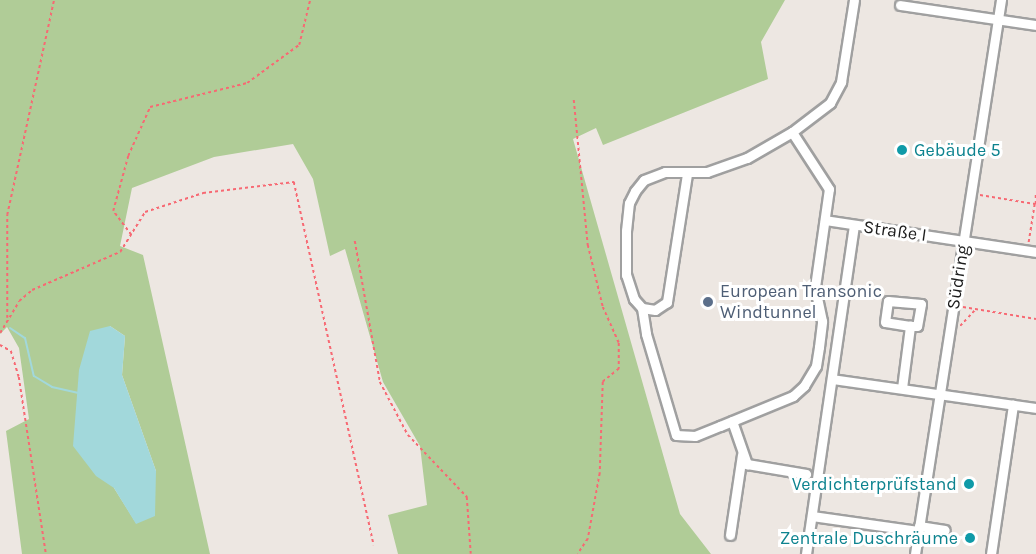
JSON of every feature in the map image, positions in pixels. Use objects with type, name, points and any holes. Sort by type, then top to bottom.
[{"type":"street","points":[[792,132],[829,189],[815,287],[822,321],[812,376],[793,396],[695,436],[676,435],[646,334],[642,308],[634,299],[626,275],[629,203],[644,180],[665,172],[687,174],[707,172],[747,158],[792,132],[830,103],[842,82],[855,0]]},
{"type":"street","name":"Südring","points":[[915,554],[1000,0]]},
{"type":"street","points":[[900,5],[1036,25]]},
{"type":"street","points":[[642,308],[655,310],[667,302],[687,174]]},
{"type":"street","name":"Straße I","points":[[825,220],[1036,252]]},
{"type":"street","points":[[806,554],[854,225]]},
{"type":"street","points":[[902,388],[910,326]]},
{"type":"street","points":[[832,379],[1036,408]]},
{"type":"street","points":[[991,554],[1013,405]]},
{"type":"street","points":[[732,421],[747,464],[806,474]]},
{"type":"street","points":[[730,535],[742,453]]},
{"type":"street","points":[[812,516],[945,530]]},
{"type":"path","points":[[7,320],[7,215],[54,0]]},
{"type":"path","points":[[132,236],[113,211],[128,156],[150,107],[247,83],[299,45],[310,0]]},
{"type":"path","points":[[574,100],[588,245],[603,307],[619,343],[619,369],[603,382],[600,473],[588,539],[578,554]]},
{"type":"path","points":[[0,333],[7,320],[32,290],[120,252],[132,236],[139,218],[163,204],[203,193],[294,182],[374,544]]},
{"type":"path","points":[[970,194],[1035,204]]},
{"type":"path","points":[[1036,195],[1029,243],[1036,244]]},
{"type":"path","points":[[356,240],[380,382],[408,435],[467,497],[471,554]]},
{"type":"path","points":[[959,306],[1036,319]]},
{"type":"path","points":[[956,327],[976,309]]},
{"type":"path","points":[[0,345],[10,351],[18,377],[46,554]]},
{"type":"green space","points":[[0,0],[785,0],[761,42],[768,79],[603,145],[596,128],[573,139],[680,514],[711,554],[398,554],[388,515],[427,505],[420,446],[383,382],[345,249],[330,256],[313,179],[293,144],[214,157],[132,188],[120,246],[143,255],[210,554],[22,554],[6,431],[29,419],[19,348],[7,327],[0,334]],"holes":[[[110,326],[125,336],[122,375],[156,471],[136,523],[114,488]]]},
{"type":"water","points":[[110,326],[125,336],[122,375],[156,471],[155,516],[136,524],[114,488],[96,476],[73,446],[79,370],[90,331]]},
{"type":"waterway","points":[[10,328],[25,338],[34,376],[52,387],[77,393]]},
{"type":"place","name":"Gebäude 5","points":[[902,150]]},
{"type":"place","name":"European Transonic Windtunnel","points":[[708,302]]},
{"type":"place","name":"Verdichterprüfstand","points":[[969,484]]},
{"type":"place","name":"Zentrale Duschräume","points":[[970,538]]}]
